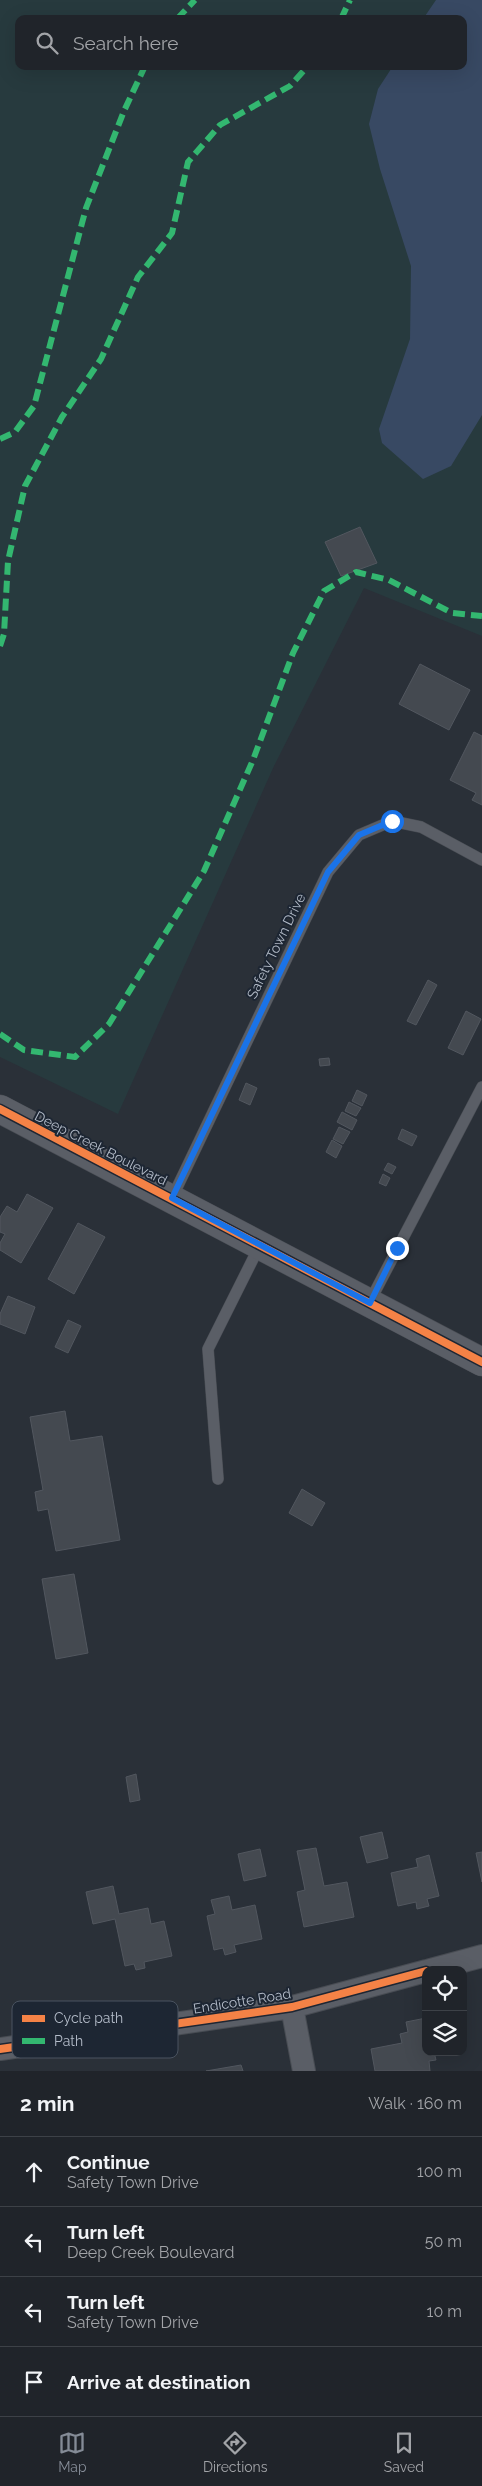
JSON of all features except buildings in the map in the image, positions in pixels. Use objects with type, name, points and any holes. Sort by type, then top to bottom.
[{"type":"street","name":"Deep Creek Boulevard","points":[[0,1109],[482,1362]]},
{"type":"street","points":[[445,1966],[482,1956]]},
{"type":"street","name":"Endicotte Road","points":[[178,2023],[292,2007],[422,1972]]},
{"type":"street","points":[[292,2007],[304,2071]]},
{"type":"lane","name":"Safety Town Drive","points":[[172,1198],[328,872],[359,835],[392,821],[421,827],[482,860]]},
{"type":"lane","points":[[370,1303],[482,1087]]},
{"type":"lane","points":[[218,1479],[208,1349],[260,1245]]},
{"type":"green space","points":[[0,0],[482,0],[482,636],[364,588],[274,766],[118,1114],[0,1057]]},
{"type":"water","points":[[436,0],[482,0],[482,415],[451,466],[423,479],[382,443],[379,429],[410,339],[411,266],[380,169],[369,124],[378,89],[390,70],[467,70],[467,15],[426,15]]},
{"type":"marked path","points":[[181,15],[195,0]]},
{"type":"marked path","points":[[343,15],[350,0]]},
{"type":"marked path","points":[[0,439],[15,432],[34,406],[86,208],[124,111],[143,70]]},
{"type":"marked path","points":[[0,646],[4,634],[8,561],[25,486],[62,417],[101,359],[138,277],[172,233],[188,162],[220,125],[290,86],[304,70]]},
{"type":"marked path","points":[[0,1034],[24,1050],[75,1057],[109,1024],[204,871],[253,760],[293,653],[324,591],[356,572],[389,580],[452,613],[482,616]]},
{"type":"cycle path","points":[[0,1109],[482,1362]]},
{"type":"cycle path","points":[[178,2023],[292,2007],[422,1972]]},
{"type":"cycle path","points":[[0,2049],[12,2047]]},
{"type":"route","points":[[392,821],[359,835],[328,872],[172,1198],[370,1303],[397,1248]]}]
